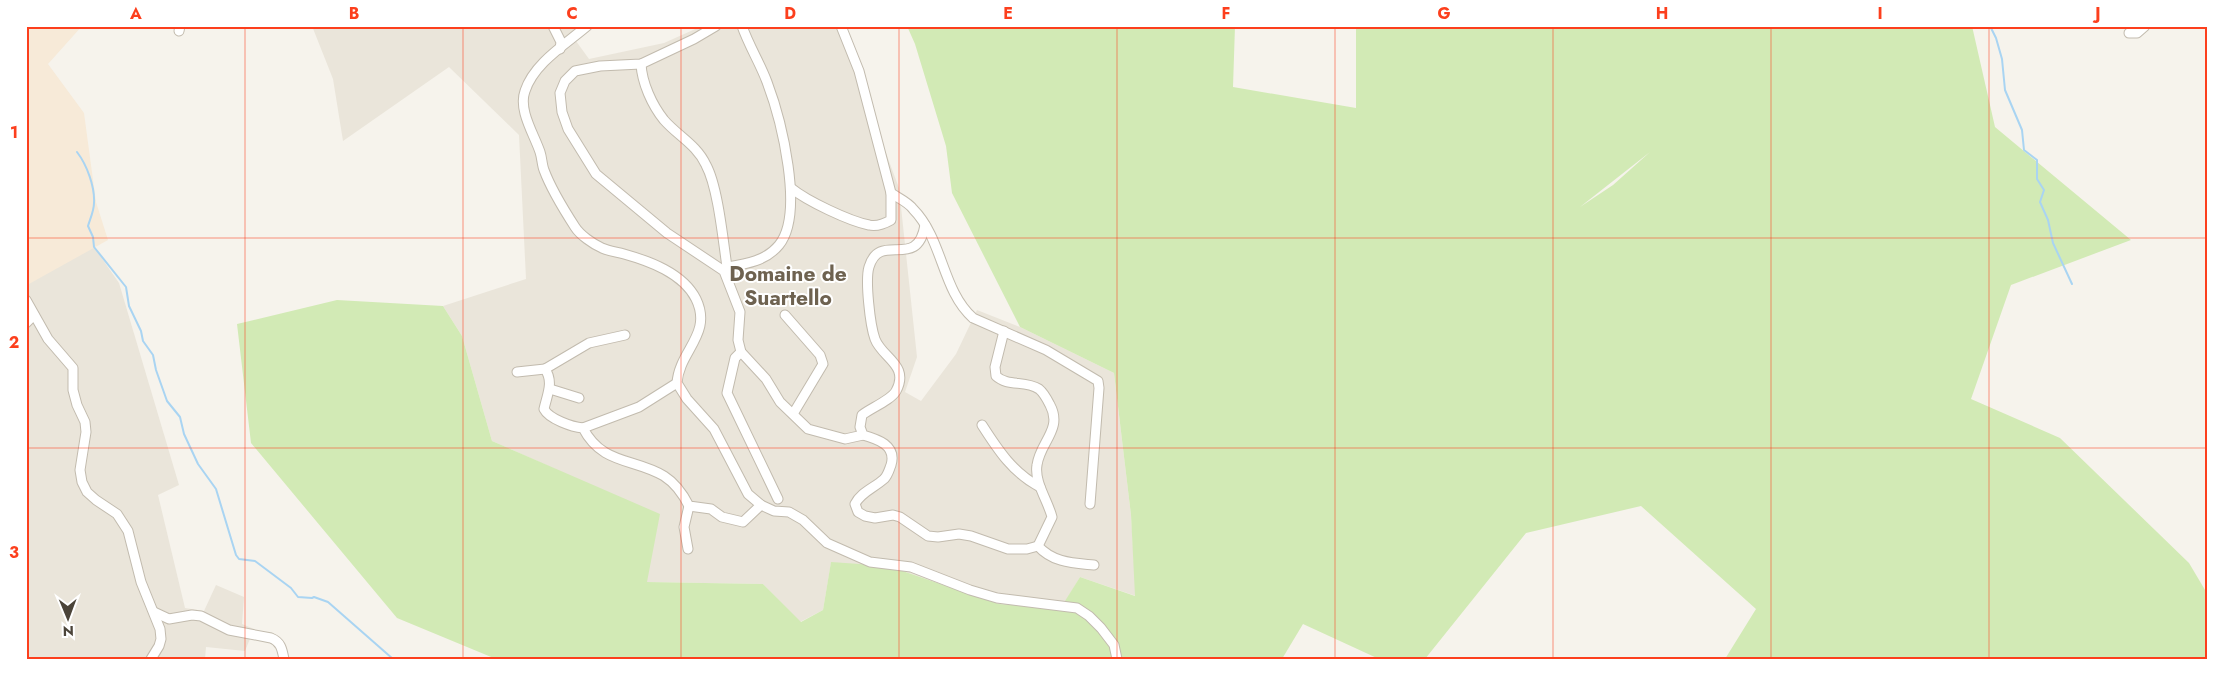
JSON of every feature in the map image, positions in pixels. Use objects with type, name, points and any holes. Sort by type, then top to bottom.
[{"type":"street","points":[[553,26],[561,42],[560,49]]},
{"type":"street","points":[[587,26],[531,77],[524,92],[523,106],[544,170],[576,228],[602,248],[647,261],[663,269],[690,289],[696,299],[700,312],[699,333],[679,368],[676,383],[687,399],[714,429],[748,494],[761,505],[774,511],[789,512],[803,520],[823,540],[845,552],[870,562],[911,568],[997,598],[1077,608],[1089,616],[1101,628],[1114,645],[1116,659]]},
{"type":"street","points":[[716,26],[694,39],[642,64],[600,66],[575,70],[565,81],[560,93],[562,112],[568,129],[596,174],[666,233],[725,269],[760,260],[778,247],[785,235],[790,218],[791,188],[787,157],[768,82],[742,26]]},
{"type":"street","points":[[791,188],[812,203],[870,226],[883,225],[891,220],[891,193],[859,71],[840,26]]},
{"type":"street","points":[[2129,33],[2137,33],[2145,26]]},
{"type":"street","points":[[642,64],[642,77],[664,120],[698,152],[707,166],[716,198],[725,269],[740,312],[738,340],[741,352],[766,380],[780,402],[808,430],[845,439],[863,435],[878,440],[888,446],[892,452],[892,462],[886,477],[858,498],[855,504],[858,512],[875,518],[900,517],[928,536],[938,537],[959,534],[971,536],[997,547],[1008,549],[1027,549],[1038,546],[1052,517],[1040,487],[1036,467],[1042,449],[1052,433],[1055,423],[1053,411],[1046,397],[1038,389],[1026,384],[1002,382],[996,376],[995,367],[1004,331]]},
{"type":"street","points":[[891,193],[913,208],[934,241],[958,299],[973,318],[1046,350],[1098,381],[1090,504]]},
{"type":"street","points":[[863,435],[860,427],[862,415],[895,393],[899,383],[896,363],[876,341],[871,327],[869,267],[876,254],[882,250],[912,248],[921,242],[924,225]]},
{"type":"street","points":[[26,300],[48,339],[73,368],[73,390],[77,405],[85,422],[86,432],[80,470],[82,482],[91,496],[117,514],[124,522],[141,582],[154,612],[161,640],[151,659]]},
{"type":"street","points":[[26,323],[34,315]]},
{"type":"street","points":[[785,315],[820,355],[823,364],[793,414]]},
{"type":"street","points":[[517,372],[545,369],[589,343],[625,335]]},
{"type":"street","points":[[741,352],[735,358],[727,393],[778,499]]},
{"type":"street","points":[[545,369],[549,374],[550,389],[544,409],[546,414],[576,427],[583,428],[639,406],[676,383]]},
{"type":"street","points":[[550,389],[579,398]]},
{"type":"street","points":[[982,425],[1005,460],[1026,480],[1040,487]]},
{"type":"street","points":[[583,428],[596,445],[608,454],[620,461],[653,470],[666,477],[676,487],[689,506],[710,509],[733,521],[743,522],[761,505]]},
{"type":"street","points":[[688,549],[684,527],[689,506]]},
{"type":"street","points":[[1038,546],[1046,554],[1062,561],[1094,565]]},
{"type":"street","points":[[154,612],[169,619],[192,615],[201,616],[230,630],[277,640],[281,646],[284,659]]},
{"type":"shaded area","points":[[26,26],[82,26],[48,64],[84,113],[96,202],[108,240],[29,284],[26,279]]},
{"type":"shaded area","points":[[312,26],[594,26],[576,41],[589,59],[664,43],[702,26],[845,26],[866,81],[871,113],[899,188],[917,357],[905,392],[921,401],[956,354],[977,310],[1020,327],[1114,373],[1131,515],[1136,596],[1080,577],[1061,609],[999,604],[888,566],[831,563],[823,610],[800,622],[763,584],[646,582],[555,469],[492,441],[462,336],[443,306],[526,279],[519,135],[449,67],[343,141],[333,79]]},
{"type":"shaded area","points":[[94,247],[119,283],[179,485],[158,495],[185,608],[204,611],[216,585],[244,597],[242,624],[254,629],[245,651],[206,647],[205,659],[26,659],[26,279],[29,283]]},
{"type":"green space","points":[[907,26],[1235,26],[1233,87],[1356,108],[1356,26],[1972,26],[1995,127],[2131,240],[2011,285],[1971,399],[2060,438],[2189,563],[2208,595],[2208,659],[1725,659],[1756,609],[1641,506],[1526,533],[1425,659],[1379,659],[1303,624],[1282,659],[496,659],[397,618],[251,443],[237,324],[337,300],[443,306],[462,336],[492,441],[660,514],[647,582],[763,584],[801,622],[823,610],[831,562],[888,566],[999,604],[1060,609],[1080,577],[1135,596],[1131,515],[1114,373],[1020,327],[952,193],[946,146],[915,44]],"holes":[[[1650,152],[1613,185],[1580,207]]]},
{"type":"waterway","points":[[1990,26],[1996,38],[2002,59],[2005,90],[2022,130],[2024,150],[2037,160],[2037,179],[2044,190],[2040,202],[2048,220],[2053,243],[2072,284]]},
{"type":"waterway","points":[[77,152],[92,183],[94,206],[88,226],[93,237],[94,247],[126,287],[129,306],[141,331],[143,341],[153,355],[167,401],[180,417],[184,434],[198,464],[216,489],[236,555],[239,559],[255,561],[291,588],[298,597],[314,597],[328,602],[393,659]]},
{"type":"district","name":"Domaine de Suartello","points":[[788,286]]}]
